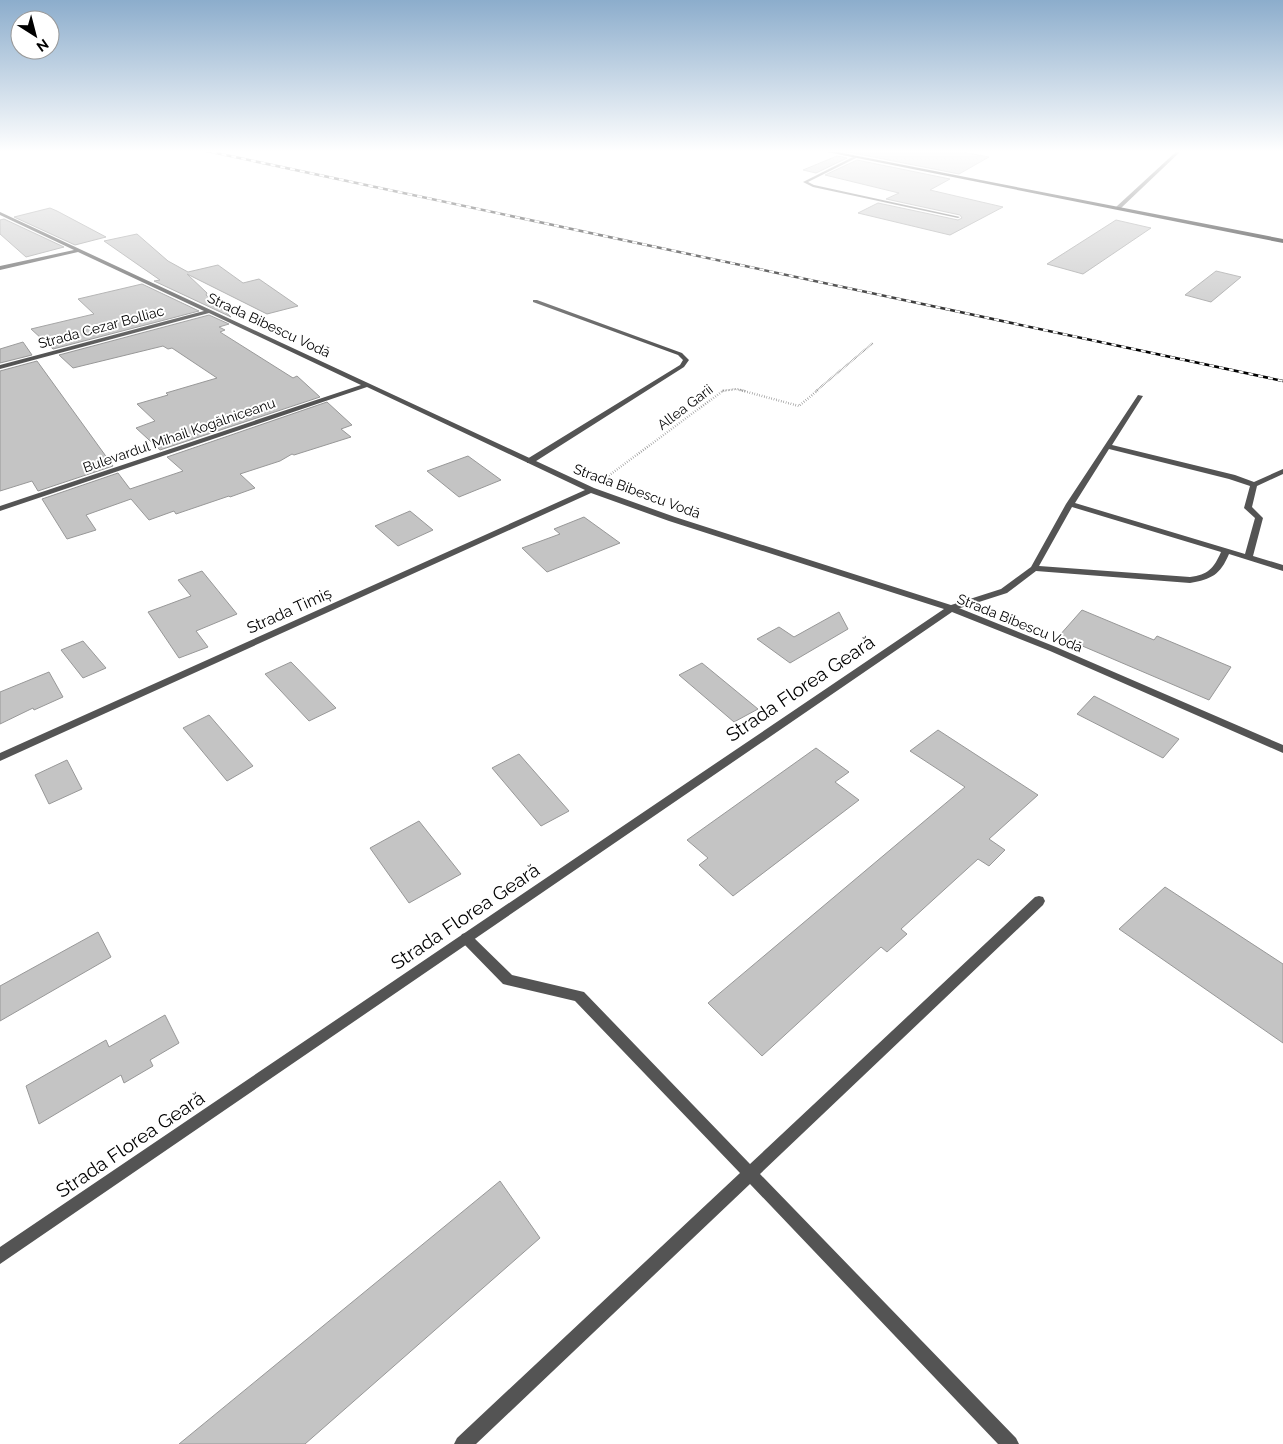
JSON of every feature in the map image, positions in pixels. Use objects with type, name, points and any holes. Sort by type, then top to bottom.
[{"type":"main road","points":[[1165,217],[1283,241]]},
{"type":"street","name":"Strada Bibescu Vodă","points":[[9,217],[591,490],[672,519],[951,608],[1053,649],[1283,750]]},
{"type":"street","points":[[0,268],[79,250]]},
{"type":"street","points":[[530,461],[682,366],[686,360],[680,354],[535,301]]},
{"type":"street","name":"Strada Cezar Bolliac","points":[[0,367],[209,311]]},
{"type":"street","name":"Bulevardul Mihail Kogălniceanu","points":[[0,509],[367,385]]},
{"type":"street","points":[[1140,396],[1070,504],[1034,568],[1190,580],[1209,577],[1220,565],[1226,551]]},
{"type":"street","points":[[1107,446],[1232,477],[1254,486]]},
{"type":"street","points":[[1248,558],[1259,518],[1248,508],[1254,486],[1283,471]]},
{"type":"street","name":"Strada Timiș","points":[[0,757],[591,490]]},
{"type":"street","points":[[1070,504],[1283,568]]},
{"type":"street","name":"Strada Florea Geară","points":[[0,1256],[951,608],[1004,591],[1034,568]]},
{"type":"street","points":[[463,1444],[1039,901]]},
{"type":"street","points":[[466,938],[508,980],[579,996],[1010,1444]]},
{"type":"path","name":"Allea Garii","points":[[591,490],[724,390],[736,389],[799,406],[873,343]]},
{"type":"building","points":[[15,217],[69,217],[106,237],[75,245]]},
{"type":"building","points":[[876,217],[946,217],[958,220],[962,218],[983,217],[950,235]]},
{"type":"building","points":[[4,219],[64,247],[26,257],[0,234],[0,220]]},
{"type":"building","points":[[1116,220],[1151,228],[1083,274],[1047,264]]},
{"type":"building","points":[[137,234],[168,261],[188,272],[218,265],[243,283],[259,279],[298,306],[267,314],[187,274],[207,293],[206,295],[231,317],[154,281],[160,280],[104,241]]},
{"type":"building","points":[[1216,271],[1241,277],[1211,302],[1185,295]]},
{"type":"building","points":[[142,284],[199,311],[53,349],[31,329],[94,314],[78,299]]},
{"type":"building","points":[[209,315],[229,324],[219,327],[225,330],[220,332],[293,378],[297,376],[320,397],[160,450],[136,428],[155,421],[137,404],[217,378],[172,348],[168,349],[163,346],[73,368],[59,355]]},
{"type":"building","points":[[23,342],[32,355],[0,363],[0,349]]},
{"type":"building","points":[[37,361],[113,466],[38,491],[32,481],[0,491],[0,371]]},
{"type":"building","points":[[327,402],[352,425],[341,429],[351,437],[294,455],[292,454],[280,461],[240,474],[255,488],[230,497],[176,514],[174,511],[149,520],[131,499],[86,515],[96,530],[67,539],[42,499],[118,473],[130,489],[183,471],[167,457]]},
{"type":"building","points":[[468,456],[501,480],[459,497],[427,471]]},
{"type":"building","points":[[410,511],[433,530],[398,546],[375,526]]},
{"type":"building","points":[[584,517],[620,543],[547,572],[522,548],[560,534],[554,529]]},
{"type":"building","points":[[202,571],[237,614],[196,631],[208,647],[179,658],[148,612],[191,596],[178,580]]},
{"type":"building","points":[[1082,610],[1154,640],[1157,636],[1231,667],[1209,700],[1059,636]]},
{"type":"building","points":[[839,612],[848,629],[790,663],[757,639],[779,627],[794,637]]},
{"type":"building","points":[[83,641],[106,668],[83,678],[61,650]]},
{"type":"building","points":[[291,662],[336,708],[309,721],[265,674]]},
{"type":"building","points":[[702,663],[758,709],[734,722],[679,675]]},
{"type":"building","points":[[49,672],[63,697],[34,710],[33,708],[0,724],[0,692]]},
{"type":"building","points":[[1094,696],[1179,739],[1163,758],[1077,714]]},
{"type":"building","points":[[209,715],[253,766],[227,781],[183,728]]},
{"type":"building","points":[[938,730],[1038,795],[989,839],[1005,850],[989,866],[978,859],[901,929],[907,934],[887,952],[881,947],[762,1056],[708,1003],[965,787],[910,751]]},
{"type":"building","points":[[816,748],[849,772],[835,782],[859,800],[733,896],[699,865],[708,858],[687,840]]},
{"type":"building","points":[[519,754],[569,811],[541,826],[492,768]]},
{"type":"building","points":[[67,760],[82,789],[49,804],[35,775]]},
{"type":"building","points":[[419,821],[461,874],[409,903],[370,848]]},
{"type":"building","points":[[1165,887],[1283,964],[1283,1043],[1119,929]]},
{"type":"building","points":[[98,932],[111,957],[0,1021],[0,986]]},
{"type":"building","points":[[165,1015],[179,1043],[150,1060],[153,1066],[124,1083],[121,1075],[39,1124],[26,1086],[106,1040],[109,1047]]},
{"type":"building","points":[[500,1181],[540,1238],[305,1444],[179,1444]]},
{"type":"railway","points":[[517,217],[1283,381]]}]
